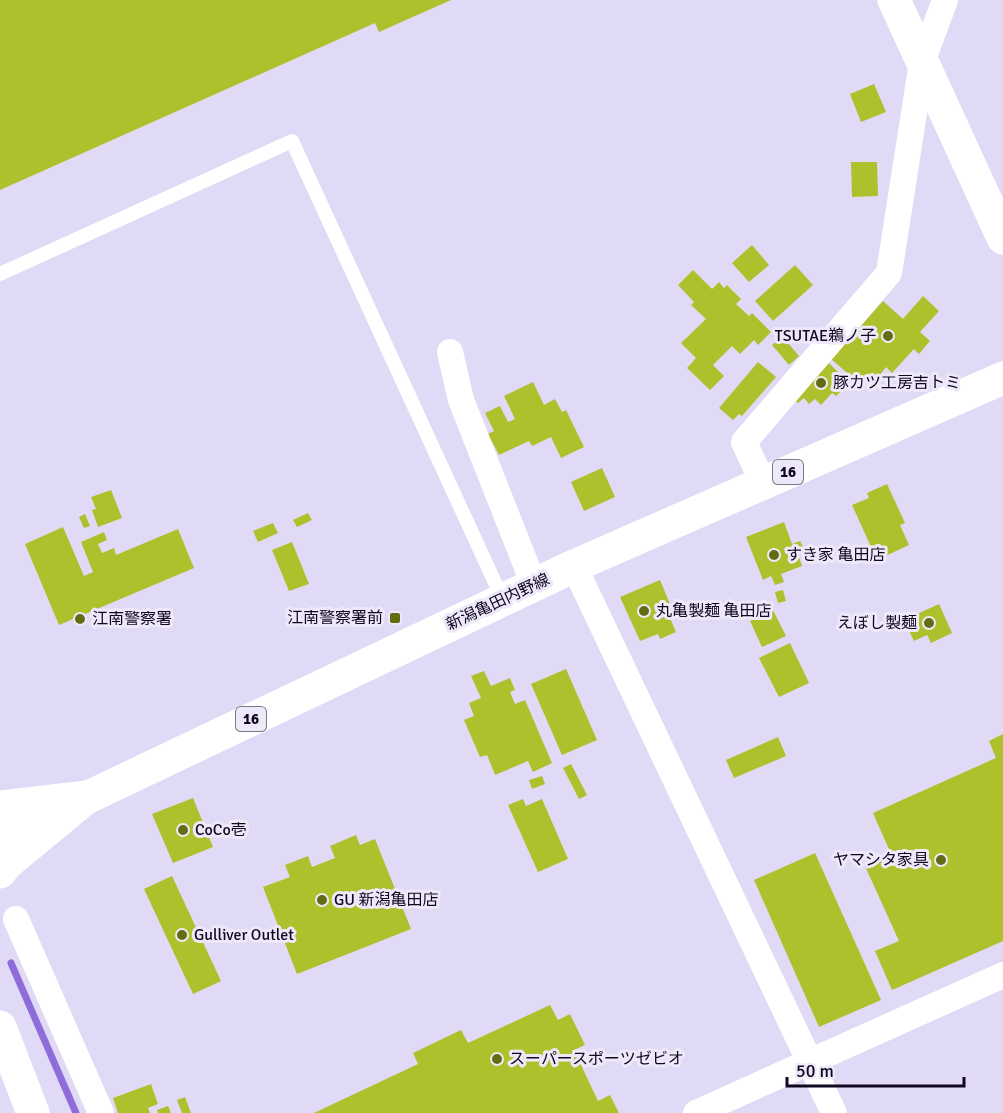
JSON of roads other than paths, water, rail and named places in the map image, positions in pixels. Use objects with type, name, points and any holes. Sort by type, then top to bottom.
[{"type":"main road","points":[[894,0],[1003,237]]},
{"type":"main road","name":"新潟亀田内野線","points":[[0,839],[573,566],[1003,378]]},
{"type":"main road","points":[[0,807],[87,797]]},
{"type":"main road","points":[[0,872],[6,864],[87,797]]},
{"type":"main road","points":[[0,1027],[33,1113]]},
{"type":"street","points":[[763,483],[744,442],[889,273],[922,62],[945,0]]},
{"type":"street","points":[[450,352],[461,400],[534,585]]},
{"type":"street","points":[[573,566],[834,1113]]},
{"type":"street","points":[[16,919],[101,1113]]},
{"type":"street","points":[[696,1113],[1003,975]]},
{"type":"lane","points":[[0,274],[292,141],[503,600]]},
{"type":"waterway","points":[[11,963],[76,1113]]},
{"type":"place","name":"TSUTAE鵜ノ子","points":[[888,336]]},
{"type":"place","name":"豚カツ工房吉トミ","points":[[821,383]]},
{"type":"place","name":"すき家 亀田店","points":[[774,555]]},
{"type":"place","name":"丸亀製麺 亀田店","points":[[644,611]]},
{"type":"place","name":"江南警察署前","points":[[395,618]]},
{"type":"place","name":"江南警察署","points":[[80,619]]},
{"type":"place","name":"えぼし製麺","points":[[929,623]]},
{"type":"place","name":"CoCo壱","points":[[183,830]]},
{"type":"place","name":"ヤマシタ家具","points":[[941,860]]},
{"type":"place","name":"GU 新潟亀田店","points":[[322,900]]},
{"type":"place","name":"Gulliver Outlet","points":[[182,935]]},
{"type":"place","name":"スーパースポーツゼビオ","points":[[497,1059]]}]
